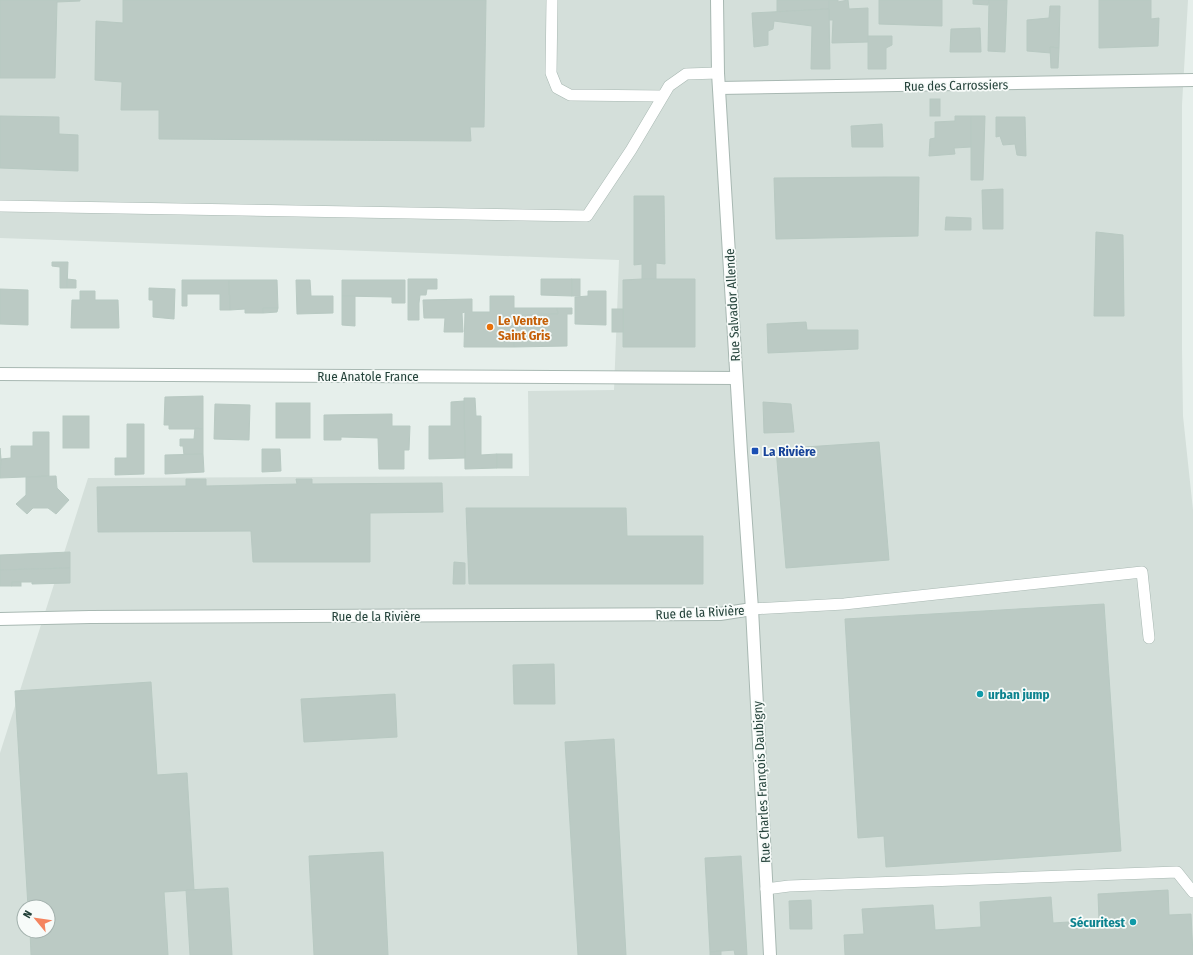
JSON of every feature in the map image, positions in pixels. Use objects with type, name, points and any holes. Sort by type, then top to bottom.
[{"type":"street","name":"Rue Salvador Allende","points":[[717,0],[718,73],[736,378],[752,610]]},
{"type":"street","name":"Rue des Carrossiers","points":[[719,88],[1193,80]]},
{"type":"street","name":"Rue Anatole France","points":[[0,374],[736,378]]},
{"type":"street","name":"Rue de la Rivière","points":[[0,619],[90,617],[720,614],[752,610]]},
{"type":"street","name":"Rue Charles François Daubigny","points":[[752,610],[770,955]]},
{"type":"lane","points":[[552,0],[550,73],[557,88],[570,95],[662,96]]},
{"type":"lane","points":[[0,206],[587,216],[631,150],[669,86],[686,74],[718,73]]},
{"type":"lane","points":[[752,610],[844,604],[1142,572],[1149,638]]},
{"type":"lane","points":[[766,889],[789,886],[1177,872],[1193,892]]},
{"type":"shaded area","points":[[0,0],[1188,0],[1182,105],[1182,349],[1183,416],[1193,510],[1193,955],[0,955],[0,753],[88,478],[529,476],[528,391],[614,390],[619,260],[0,238]]},
{"type":"building","points":[[0,0],[80,0],[57,2],[55,78],[0,78]]},
{"type":"building","points":[[123,0],[486,0],[484,127],[470,127],[471,141],[159,139],[159,110],[121,110],[122,82],[95,80],[96,21],[123,23]]},
{"type":"building","points":[[777,0],[829,0],[829,9],[777,12]]},
{"type":"building","points":[[829,0],[838,0],[838,2],[848,0],[849,9],[868,8],[868,42],[832,43],[833,20],[829,20]]},
{"type":"building","points":[[879,0],[942,0],[942,26],[879,24]]},
{"type":"building","points":[[973,0],[989,0],[988,5],[973,4]]},
{"type":"building","points":[[989,0],[1007,0],[1005,52],[988,51]]},
{"type":"building","points":[[1099,0],[1151,0],[1151,19],[1159,18],[1158,46],[1099,48]]},
{"type":"building","points":[[1050,6],[1060,6],[1059,48],[1050,47],[1051,53],[1027,51],[1027,20],[1049,18]]},
{"type":"building","points":[[829,9],[830,69],[811,69],[812,26],[774,21],[773,29],[768,31],[768,45],[754,47],[752,13]]},
{"type":"building","points":[[980,28],[981,52],[950,52],[951,29]]},
{"type":"building","points":[[868,36],[892,36],[892,45],[886,48],[886,69],[868,69]]},
{"type":"building","points":[[1050,47],[1059,48],[1058,68],[1051,68]]},
{"type":"building","points":[[930,99],[940,99],[940,116],[930,116]]},
{"type":"building","points":[[0,116],[59,117],[59,134],[78,135],[78,171],[0,168]]},
{"type":"building","points":[[955,116],[971,116],[971,147],[954,148],[955,154],[929,156],[930,139],[935,138],[935,122],[955,121]]},
{"type":"building","points":[[971,116],[985,116],[983,180],[971,180]]},
{"type":"building","points":[[996,117],[1025,117],[1026,156],[1017,155],[1015,144],[1003,145],[1000,136],[996,137]]},
{"type":"building","points":[[882,124],[883,147],[852,147],[851,126]]},
{"type":"building","points":[[919,177],[918,236],[776,239],[774,178]]},
{"type":"building","points":[[1003,189],[1003,229],[983,229],[982,190]]},
{"type":"building","points":[[634,196],[664,196],[665,264],[656,263],[656,279],[642,279],[642,264],[634,265]]},
{"type":"building","points":[[946,217],[971,218],[971,230],[945,230]]},
{"type":"building","points":[[1096,232],[1123,235],[1124,316],[1094,316]]},
{"type":"building","points":[[52,262],[68,262],[67,288],[60,288],[60,267],[52,266]]},
{"type":"building","points":[[67,279],[76,280],[76,288],[67,288]]},
{"type":"building","points":[[408,279],[437,279],[437,289],[427,289],[426,295],[420,295],[419,320],[408,320]]},
{"type":"building","points":[[541,279],[572,279],[572,296],[541,295]]},
{"type":"building","points":[[572,279],[580,279],[580,296],[572,296]]},
{"type":"building","points":[[695,279],[695,347],[623,347],[623,280]]},
{"type":"building","points":[[182,280],[229,280],[230,310],[220,310],[220,294],[187,294],[187,306],[182,306]]},
{"type":"building","points":[[229,280],[277,280],[278,308],[263,308],[263,313],[245,313],[245,309],[230,310]]},
{"type":"building","points":[[296,280],[310,280],[311,296],[333,296],[333,313],[297,314]]},
{"type":"building","points":[[342,280],[405,280],[405,303],[392,303],[392,297],[342,296]]},
{"type":"building","points":[[149,288],[175,289],[174,319],[153,317],[153,300],[149,300]]},
{"type":"building","points":[[0,289],[28,290],[28,325],[0,324]]},
{"type":"building","points":[[80,291],[95,291],[95,300],[118,300],[119,328],[71,328],[72,300],[80,300]]},
{"type":"building","points":[[588,291],[606,291],[606,325],[575,324],[575,297],[588,296]]},
{"type":"building","points":[[342,296],[355,296],[355,326],[342,325]]},
{"type":"building","points":[[490,296],[514,296],[514,347],[464,347],[465,312],[462,313],[463,332],[444,332],[445,318],[424,318],[423,300],[472,299],[472,312],[490,312]]},
{"type":"building","points":[[263,308],[278,308],[277,312],[263,313]]},
{"type":"building","points":[[514,308],[557,308],[558,314],[514,315]]},
{"type":"building","points":[[557,308],[572,308],[572,314],[567,314],[567,346],[514,347],[514,315],[558,314]]},
{"type":"building","points":[[612,309],[623,309],[623,332],[612,332]]},
{"type":"building","points":[[806,322],[807,330],[858,330],[858,349],[768,353],[767,324]]},
{"type":"building","points":[[203,396],[203,429],[169,429],[169,425],[164,425],[165,397]]},
{"type":"building","points":[[464,398],[475,398],[476,416],[481,416],[481,455],[497,454],[497,468],[465,469]]},
{"type":"building","points":[[464,401],[465,458],[429,459],[429,426],[451,426],[451,402]]},
{"type":"building","points":[[763,402],[791,404],[794,432],[764,433]]},
{"type":"building","points":[[276,403],[310,403],[310,438],[276,438]]},
{"type":"building","points":[[215,404],[250,405],[249,440],[214,439]]},
{"type":"building","points":[[392,414],[392,426],[410,426],[409,450],[404,450],[404,469],[379,469],[378,438],[341,437],[341,440],[324,440],[324,415]]},
{"type":"building","points":[[63,416],[89,416],[89,448],[63,448]]},
{"type":"building","points":[[127,424],[144,424],[144,474],[115,475],[115,458],[127,458]]},
{"type":"building","points":[[195,428],[203,429],[203,454],[184,455],[183,446],[180,446],[180,439],[194,439]]},
{"type":"building","points":[[33,432],[49,432],[49,476],[0,478],[1,459],[11,458],[11,446],[33,446]]},
{"type":"building","points":[[879,442],[889,560],[786,568],[776,449]]},
{"type":"building","points":[[0,448],[1,459],[0,478]]},
{"type":"building","points":[[262,449],[280,449],[281,471],[262,472]]},
{"type":"building","points":[[203,454],[204,472],[165,474],[165,455]]},
{"type":"building","points":[[497,454],[512,454],[512,468],[497,468]]},
{"type":"building","points":[[56,476],[57,488],[69,500],[56,514],[48,508],[33,508],[27,514],[16,504],[26,495],[26,477]]},
{"type":"building","points":[[186,479],[206,479],[206,486],[297,484],[296,479],[312,479],[312,484],[442,483],[443,512],[370,513],[370,562],[253,562],[251,531],[98,532],[97,487],[186,486]]},
{"type":"building","points":[[466,508],[626,508],[627,536],[703,536],[703,584],[469,584]]},
{"type":"building","points":[[70,552],[70,568],[0,570],[0,555]]},
{"type":"building","points":[[454,562],[465,563],[465,584],[453,584]]},
{"type":"building","points":[[70,568],[70,583],[32,584],[32,582],[12,582],[12,586],[0,586],[0,570]]},
{"type":"building","points":[[12,582],[21,582],[21,586],[12,586]]},
{"type":"building","name":"urban jump","points":[[1104,604],[1121,851],[886,867],[884,836],[858,838],[845,619]]},
{"type":"building","points":[[554,664],[555,704],[514,704],[513,665]]},
{"type":"building","points":[[151,682],[157,775],[187,773],[194,890],[164,892],[168,955],[31,955],[30,939],[56,939],[56,899],[28,899],[15,691]]},
{"type":"building","points":[[395,694],[397,737],[304,742],[301,699]]},
{"type":"building","points":[[614,739],[626,955],[578,955],[565,742]]},
{"type":"building","points":[[383,852],[388,955],[314,955],[309,856]]},
{"type":"building","points":[[741,856],[747,955],[735,955],[734,950],[710,952],[705,858]]},
{"type":"building","points":[[228,888],[232,955],[190,955],[186,890]]},
{"type":"building","name":"Sécuritest","points":[[1168,890],[1169,915],[1191,914],[1193,955],[845,955],[844,935],[864,934],[862,909],[933,905],[935,930],[981,927],[980,902],[1051,897],[1053,923],[1099,920],[1098,894]]},
{"type":"building","points":[[811,900],[812,929],[790,929],[789,901]]},
{"type":"building","points":[[721,951],[721,955],[710,955],[710,952]]},
{"type":"place","name":"Le Ventre Saint Gris","points":[[490,327]]},
{"type":"place","name":"La Rivière","points":[[755,451]]},
{"type":"place","name":"urban jump","points":[[980,694]]},
{"type":"place","name":"Sécuritest","points":[[1133,922]]}]
